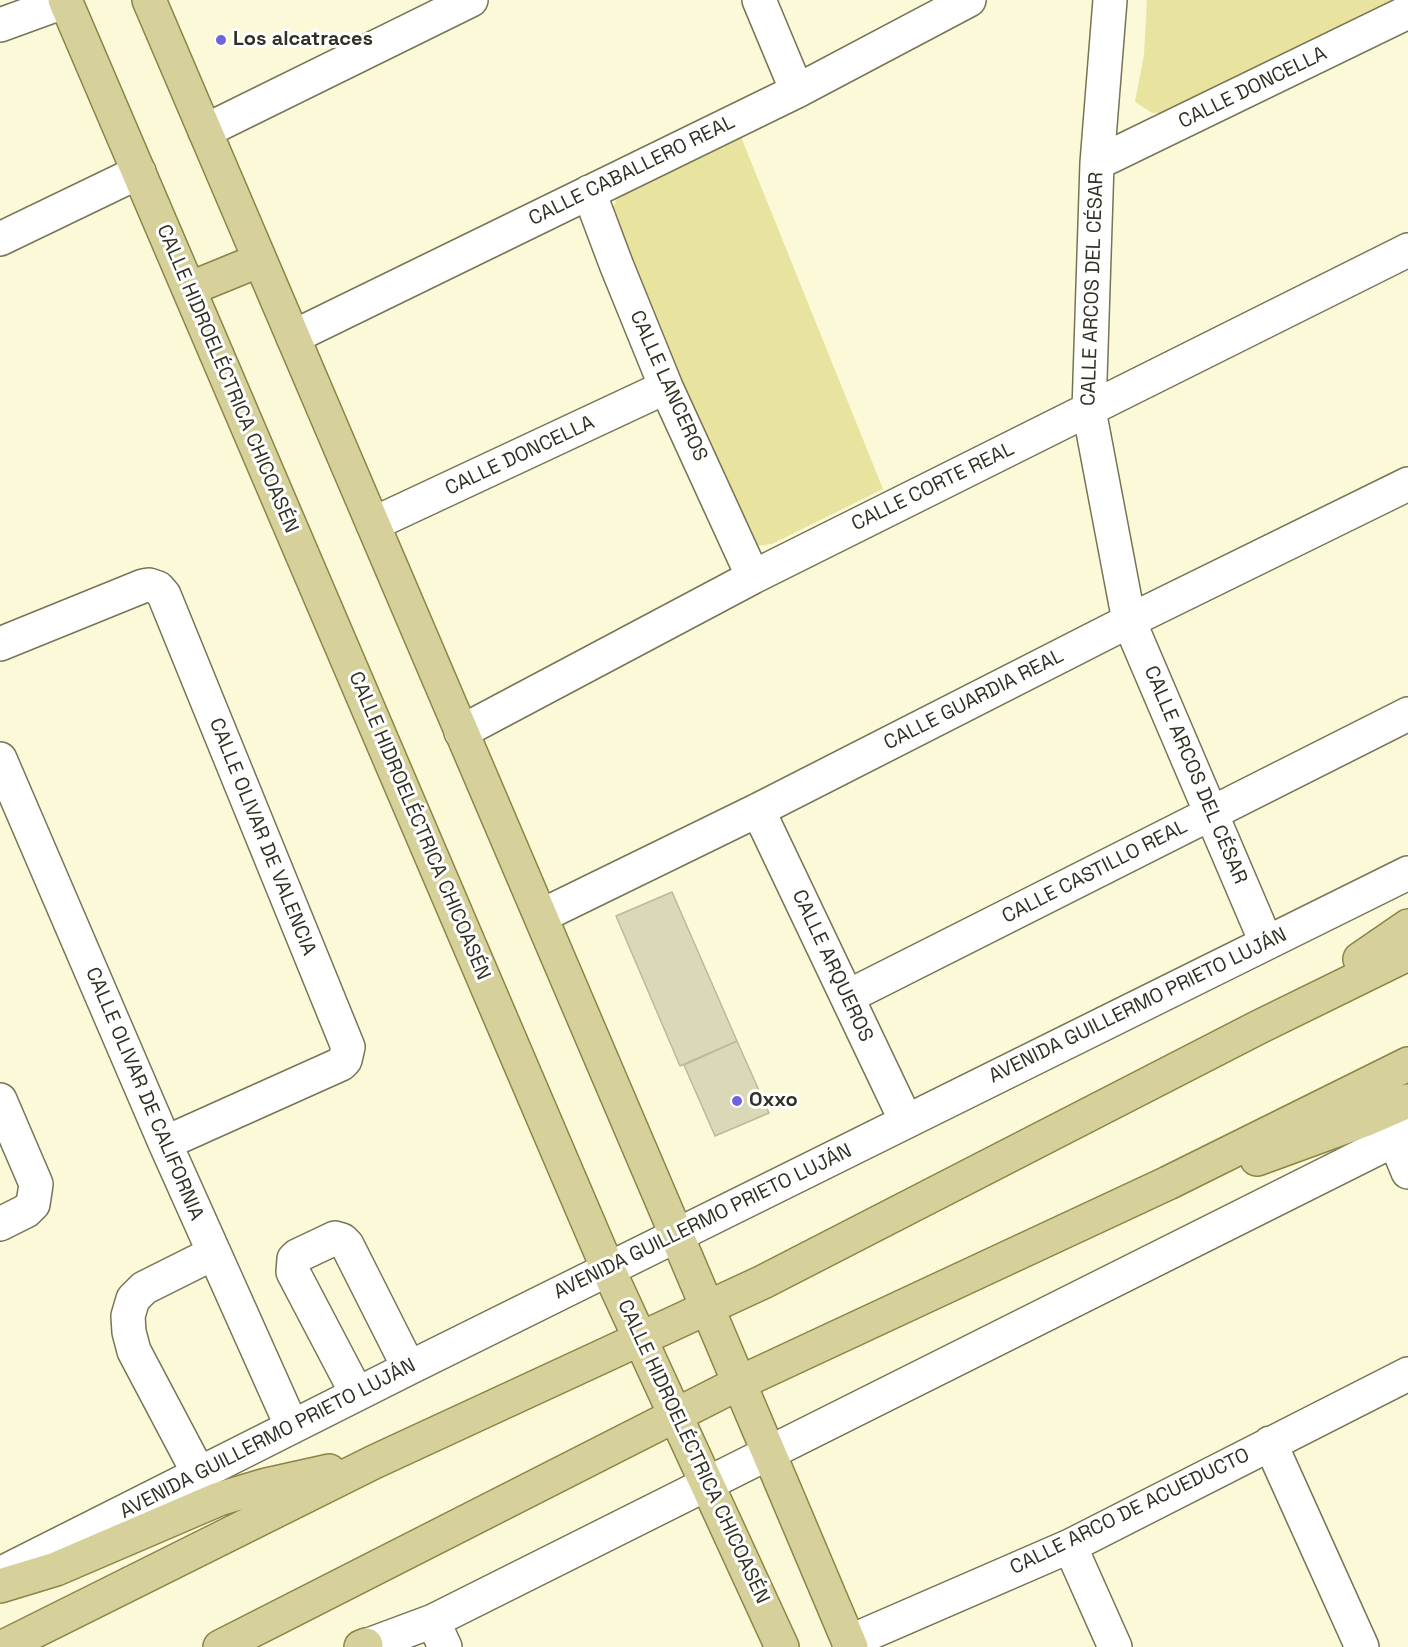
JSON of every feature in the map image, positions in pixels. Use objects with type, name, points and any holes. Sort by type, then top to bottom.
[{"type":"main road","points":[[149,0],[850,1645]]},
{"type":"main road","name":"CALLE HIDROELÉCTRICA CHICOASÉN","points":[[66,1],[608,1269],[782,1647]]},
{"type":"main road","points":[[189,289],[260,261]]},
{"type":"main road","points":[[1259,1027],[1408,926]]},
{"type":"main road","points":[[3,1647],[374,1462],[708,1309],[1259,1027],[1408,954]]},
{"type":"main road","points":[[220,1647],[739,1383],[1168,1183],[1408,1064]]},
{"type":"main road","points":[[1168,1183],[1255,1160],[1364,1120],[1408,1101]]},
{"type":"main road","points":[[0,1586],[56,1569],[219,1498],[266,1485],[374,1462]]},
{"type":"street","points":[[205,131],[471,0]]},
{"type":"street","points":[[759,0],[797,91]]},
{"type":"street","name":"CALLE CABALLERO REAL","points":[[293,337],[797,91],[969,0]]},
{"type":"street","name":"CALLE ARCOS DEL CÉSAR","points":[[1110,0],[1097,163],[1089,410],[1129,621],[1266,942]]},
{"type":"street","points":[[0,25],[66,1]]},
{"type":"street","name":"CALLE DONCELLA","points":[[1097,163],[1408,12]]},
{"type":"street","points":[[0,239],[139,172]]},
{"type":"street","name":"CALLE LANCEROS","points":[[589,192],[615,264],[666,387],[753,577]]},
{"type":"street","name":"CALLE CORTE REAL","points":[[461,732],[753,577],[1408,250]]},
{"type":"street","name":"CALLE DONCELLA","points":[[373,524],[666,387]]},
{"type":"street","name":"CALLE GUARDIA REAL","points":[[541,916],[758,810],[1129,621],[1408,484]]},
{"type":"street","name":"CALLE OLIVAR DE VALENCIA","points":[[0,644],[142,586],[149,585],[158,588],[164,595],[348,1047],[345,1060],[341,1064],[165,1143]]},
{"type":"street","name":"CALLE CASTILLO REAL","points":[[847,997],[1408,714]]},
{"type":"street","name":"CALLE OLIVAR DE CALIFORNIA","points":[[0,759],[165,1143],[292,1427]]},
{"type":"street","name":"CALLE ARQUEROS","points":[[758,810],[906,1121]]},
{"type":"street","name":"AVENIDA GUILLERMO PRIETO LUJÁN","points":[[0,1574],[409,1368],[1408,873]]},
{"type":"street","points":[[0,1100],[36,1184],[33,1204],[0,1224]]},
{"type":"street","points":[[363,1646],[439,1634],[768,1452],[1401,1136],[1408,1172]]},
{"type":"street","points":[[357,1394],[293,1272],[294,1259],[297,1256],[335,1238],[347,1245],[409,1368]]},
{"type":"street","points":[[199,1473],[134,1351],[128,1316],[133,1299],[144,1288],[214,1253]]},
{"type":"street","name":"CALLE ARCO DE ACUEDUCTO","points":[[850,1645],[1070,1546],[1408,1374]]},
{"type":"street","points":[[1270,1443],[1362,1647]]},
{"type":"street","points":[[1070,1546],[1115,1647]]},
{"type":"shaded area","points":[[1147,0],[1400,0],[1166,113],[1152,113],[1135,102],[1144,55]]},
{"type":"shaded area","points":[[739,132],[883,489],[772,544],[757,546],[744,530],[616,228],[612,210],[617,198]]},
{"type":"building","points":[[672,892],[737,1041],[680,1066],[616,916]]},
{"type":"building","points":[[737,1041],[769,1113],[715,1136],[684,1065]]},
{"type":"place","name":"Los alcatraces","points":[[221,40]]},
{"type":"place","name":"Oxxo","points":[[737,1101]]}]
